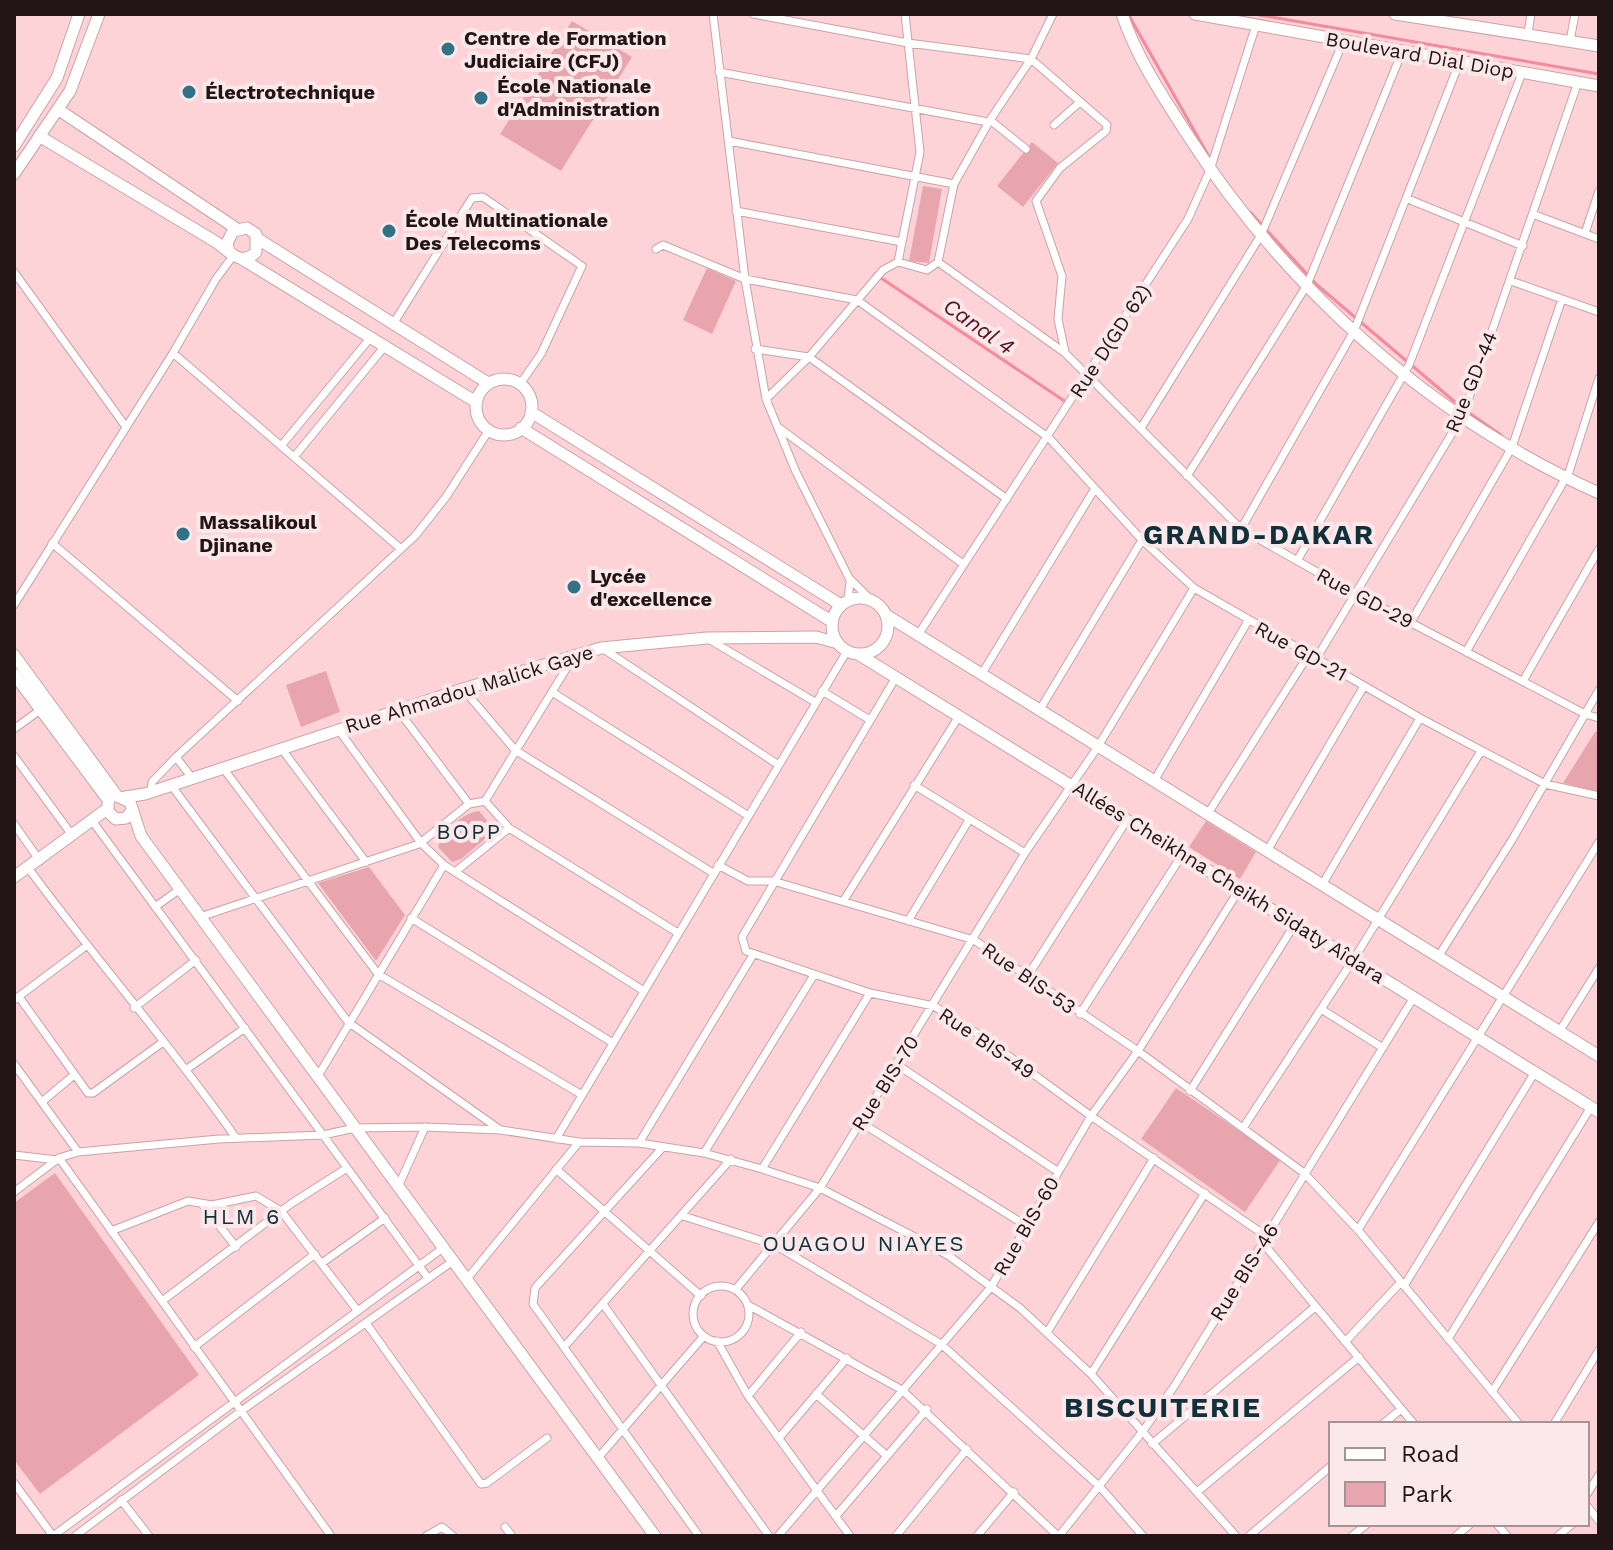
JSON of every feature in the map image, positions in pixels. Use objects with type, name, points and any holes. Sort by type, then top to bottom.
[{"type":"main road","points":[[14,146],[57,78],[79,14]]},
{"type":"main road","points":[[14,174],[59,110],[81,67],[99,14]]},
{"type":"main road","points":[[1122,14],[1161,95],[1210,170],[1261,235],[1307,285],[1354,331],[1405,374],[1512,447],[1599,493]]},
{"type":"main road","name":"Boulevard Dial Diop","points":[[1195,14],[1599,86]]},
{"type":"main road","name":"Boulevard Dial Diop","points":[[1395,14],[1474,19],[1599,46]]},
{"type":"main road","points":[[59,110],[237,229],[247,228],[258,239],[488,383],[510,379],[520,384],[531,398],[531,412],[521,428],[509,434],[489,430],[478,418],[476,402],[488,383]]},
{"type":"main road","points":[[39,136],[476,402]]},
{"type":"main road","points":[[235,256],[228,239],[237,229]]},
{"type":"main road","points":[[235,256],[256,252],[258,239]]},
{"type":"main road","points":[[531,412],[845,603],[870,599],[886,615],[1096,749],[1267,851],[1501,999],[1599,1056]]},
{"type":"main road","points":[[521,428],[832,622],[848,649],[873,651],[884,641],[888,627],[886,615]]},
{"type":"main road","points":[[804,638],[822,633],[845,603]]},
{"type":"main road","name":"Rue Ahmadou Malick Gaye","points":[[14,877],[95,821],[114,804],[575,654],[601,648],[707,638],[804,638],[848,649]]},
{"type":"main road","name":"Allées Cheikhna Cheikh Sidaty Aîdara","points":[[848,649],[1073,782],[1182,855],[1355,957],[1414,997],[1479,1033],[1595,1109]]},
{"type":"main road","points":[[14,655],[114,804],[128,814]]},
{"type":"main road","points":[[14,674],[114,804],[128,814],[200,917],[655,1536]]},
{"type":"main road","name":"Rue Ahmadou Malick Gaye","points":[[128,814],[148,793]]},
{"type":"street","points":[[713,14],[745,279],[766,399],[850,579],[870,599]]},
{"type":"street","points":[[753,14],[908,43],[1031,59],[1107,125],[1106,131],[1060,168],[1036,201],[1062,276],[1058,319],[1065,353]]},
{"type":"street","points":[[898,262],[920,152],[905,14]]},
{"type":"street","points":[[766,399],[809,357],[883,270],[898,262],[927,270],[938,262],[954,184],[989,121],[1031,59],[1053,14]]},
{"type":"street","points":[[1528,33],[1531,14]]},
{"type":"street","points":[[1570,41],[1575,14]]},
{"type":"street","name":"Rue D(GD 62)","points":[[918,635],[1049,438],[1188,219],[1210,170],[1256,25]]},
{"type":"street","points":[[1141,428],[1261,235],[1343,42]]},
{"type":"street","points":[[1187,476],[1307,285],[1402,52]]},
{"type":"street","points":[[1241,529],[1354,331],[1460,61]]},
{"type":"street","points":[[719,72],[989,121],[1026,149]]},
{"type":"street","points":[[1297,561],[1405,374],[1522,73]]},
{"type":"street","name":"Rue GD-44","points":[[1207,815],[1356,594],[1463,415],[1535,215],[1578,82]]},
{"type":"street","points":[[1054,125],[1080,102]]},
{"type":"street","points":[[729,141],[954,184]]},
{"type":"street","points":[[1585,233],[1599,191]]},
{"type":"street","points":[[393,324],[472,198],[483,197],[582,266],[541,354],[520,384]]},
{"type":"street","points":[[1408,199],[1523,246]]},
{"type":"street","points":[[736,211],[902,242]]},
{"type":"street","points":[[1535,215],[1599,239]]},
{"type":"street","points":[[656,249],[663,245],[745,279],[857,300]]},
{"type":"street","points":[[14,605],[173,353],[216,279],[235,256]]},
{"type":"street","name":"Rue GD-29","points":[[938,262],[1065,353],[1089,374],[1241,529],[1356,594],[1585,714],[1599,718]]},
{"type":"street","points":[[14,272],[126,427]]},
{"type":"street","points":[[1511,281],[1599,312]]},
{"type":"street","points":[[1411,622],[1512,447],[1562,299]]},
{"type":"street","name":"Rue GD-21","points":[[857,300],[1049,438],[1142,540],[1194,588],[1420,718],[1545,784],[1599,796]]},
{"type":"street","points":[[281,446],[371,337]]},
{"type":"street","points":[[294,457],[385,346]]},
{"type":"street","points":[[755,349],[809,357],[1007,499]]},
{"type":"street","points":[[173,353],[401,549]]},
{"type":"street","points":[[1466,652],[1566,478],[1599,378]]},
{"type":"street","points":[[776,425],[963,564]]},
{"type":"street","points":[[148,793],[152,782],[176,757],[401,549],[446,497],[489,430]]},
{"type":"street","points":[[981,675],[1094,490]]},
{"type":"street","points":[[1039,711],[1142,540]]},
{"type":"street","points":[[52,543],[238,701]]},
{"type":"street","points":[[1523,681],[1599,549]]},
{"type":"street","points":[[845,603],[850,579]]},
{"type":"street","name":"Rue BIS-70","points":[[736,1289],[820,1188],[1025,853],[1096,749],[1194,588]]},
{"type":"street","points":[[1154,782],[1248,621]]},
{"type":"street","points":[[707,638],[815,702]]},
{"type":"street","points":[[601,648],[777,764]]},
{"type":"street","points":[[556,1139],[848,649]]},
{"type":"street","points":[[200,917],[256,901],[421,843],[469,804],[485,801],[575,654]]},
{"type":"street","points":[[639,1143],[753,955],[746,951],[742,937],[896,677]]},
{"type":"street","points":[[1267,851],[1364,686]]},
{"type":"street","name":"Rue BIS-53","points":[[463,689],[515,750],[716,869],[748,881],[773,881],[844,900],[974,940],[1138,1051],[1304,1173],[1358,1230],[1517,1422]]},
{"type":"street","points":[[1438,957],[1599,690]]},
{"type":"street","points":[[822,691],[870,720]]},
{"type":"street","points":[[552,692],[747,815]]},
{"type":"street","points":[[14,729],[40,710]]},
{"type":"street","points":[[398,710],[469,804]]},
{"type":"street","points":[[844,900],[959,716]]},
{"type":"street","points":[[1322,885],[1420,718]]},
{"type":"street","points":[[338,729],[421,843],[444,865],[644,991]]},
{"type":"street","points":[[281,748],[366,862]]},
{"type":"street","points":[[1243,1128],[1355,957],[1481,751]]},
{"type":"street","points":[[14,756],[73,837]]},
{"type":"street","points":[[176,757],[192,778]]},
{"type":"street","points":[[223,768],[378,974],[582,1095]]},
{"type":"street","points":[[171,785],[348,1022],[501,1130]]},
{"type":"street","points":[[914,785],[1025,853]]},
{"type":"street","points":[[485,801],[509,828],[678,933]]},
{"type":"street","points":[[908,921],[969,820]]},
{"type":"street","points":[[1027,977],[1127,820]]},
{"type":"street","points":[[95,821],[428,1278]]},
{"type":"street","points":[[14,824],[40,861]]},
{"type":"street","points":[[455,872],[509,828]]},
{"type":"street","points":[[1358,1230],[1599,842]]},
{"type":"street","points":[[1080,1014],[1182,855]]},
{"type":"street","points":[[318,1076],[444,865]]},
{"type":"street","points":[[29,869],[134,1008],[187,1069],[236,1138]]},
{"type":"street","points":[[155,907],[180,889]]},
{"type":"street","name":"Rue BIS-60","points":[[778,1536],[991,1287],[1091,1116],[1138,1051],[1239,890]]},
{"type":"street","points":[[411,918],[613,1043]]},
{"type":"street","points":[[1190,1091],[1295,924]]},
{"type":"street","points":[[86,946],[16,998],[88,1093],[93,1093],[163,1042]]},
{"type":"street","name":"Rue BIS-49","points":[[753,955],[870,993],[934,1006],[1205,1193],[1264,1239],[1315,1307],[1412,1422]]},
{"type":"street","points":[[134,1008],[196,960]]},
{"type":"street","points":[[1559,1032],[1599,968]]},
{"type":"street","points":[[704,1153],[814,975]]},
{"type":"street","points":[[762,1169],[870,993]]},
{"type":"street","name":"Rue BIS-46","points":[[1059,1536],[1143,1431],[1414,997]]},
{"type":"street","points":[[1321,1009],[1383,1048]]},
{"type":"street","points":[[187,1069],[245,1028]]},
{"type":"street","points":[[14,1064],[78,1152]]},
{"type":"street","points":[[896,1064],[1057,1171]]},
{"type":"street","points":[[1345,1342],[1402,1284],[1535,1072]]},
{"type":"street","points":[[43,1101],[74,1075]]},
{"type":"street","points":[[1448,1339],[1595,1109]]},
{"type":"street","points":[[860,1122],[1025,1225]]},
{"type":"street","points":[[398,1187],[425,1127]]},
{"type":"street","points":[[14,1192],[58,1159],[78,1152],[236,1138],[323,1135],[355,1128],[501,1130],[579,1142],[639,1143],[731,1159],[820,1188],[949,1256],[991,1287],[1048,1331],[1091,1374],[1236,1536]]},
{"type":"street","points":[[466,1280],[579,1142]]},
{"type":"street","points":[[663,1147],[535,1288],[532,1297],[533,1304],[699,1536]]},
{"type":"street","points":[[14,1155],[58,1159],[331,1536]]},
{"type":"street","points":[[1048,1331],[1154,1158]]},
{"type":"street","points":[[564,1347],[650,1254],[731,1159]]},
{"type":"street","points":[[162,1301],[281,1211],[347,1168]]},
{"type":"street","points":[[556,1169],[701,1296]]},
{"type":"street","points":[[1091,1374],[1205,1193]]},
{"type":"street","points":[[111,1231],[188,1201],[203,1205],[256,1196],[281,1211],[357,1310]]},
{"type":"street","points":[[203,1205],[236,1247]]},
{"type":"street","points":[[683,1216],[775,1245],[941,1344],[1100,1487],[1143,1536]]},
{"type":"street","points":[[322,1263],[385,1218]]},
{"type":"street","points":[[1492,1392],[1599,1222]]},
{"type":"street","points":[[14,1483],[53,1536],[233,1400],[443,1248]]},
{"type":"street","points":[[194,1347],[315,1254]]},
{"type":"street","points":[[75,1536],[241,1411],[453,1261]]},
{"type":"street","points":[[748,1305],[749,1319],[743,1332],[731,1340],[717,1341],[704,1336],[694,1316],[701,1296],[719,1286],[736,1289],[748,1305],[847,1358],[902,1390],[927,1409],[1059,1536]]},
{"type":"street","points":[[603,1304],[769,1536]]},
{"type":"street","points":[[1152,1444],[1315,1307]]},
{"type":"street","points":[[366,1323],[481,1484],[487,1483],[547,1438]]},
{"type":"street","points":[[748,1396],[801,1332]]},
{"type":"street","points":[[597,1459],[704,1336]]},
{"type":"street","points":[[717,1341],[748,1396],[850,1536]]},
{"type":"street","points":[[1555,1422],[1599,1350]]},
{"type":"street","points":[[1197,1492],[1359,1357]]},
{"type":"street","points":[[779,1438],[847,1358]]},
{"type":"street","points":[[816,1394],[886,1455]]},
{"type":"street","points":[[836,1516],[927,1409]]},
{"type":"street","points":[[1385,1422],[1401,1409]]},
{"type":"street","points":[[896,1536],[967,1449]]},
{"type":"street","points":[[1249,1536],[1329,1468]]},
{"type":"street","points":[[977,1536],[1014,1492]]},
{"type":"street","points":[[121,1500],[149,1536]]},
{"type":"street","points":[[426,1536],[442,1527],[453,1536]]},
{"type":"street","points":[[505,1527],[512,1536]]},
{"type":"green space","points":[[572,21],[632,57],[561,171],[500,134]]},
{"type":"green space","points":[[1032,142],[1058,163],[1023,207],[997,186]]},
{"type":"green space","points":[[923,186],[942,189],[929,263],[909,261]]},
{"type":"green space","points":[[707,268],[736,281],[712,334],[683,320]]},
{"type":"green space","points":[[326,671],[340,712],[301,727],[286,685]]},
{"type":"green space","points":[[1595,732],[1599,732],[1599,792],[1563,783]]},
{"type":"green space","name":"BOPP","points":[[479,811],[491,825],[491,834],[461,859],[452,862],[438,847],[440,841],[460,819]]},
{"type":"green space","points":[[1206,821],[1256,852],[1240,879],[1189,847]]},
{"type":"green space","points":[[369,867],[405,915],[376,961],[318,883]]},
{"type":"green space","points":[[1176,1088],[1281,1159],[1245,1212],[1141,1139]]},
{"type":"green space","points":[[55,1173],[199,1375],[40,1494],[14,1460],[14,1203]]},
{"type":"waterway","points":[[1128,14],[1208,155]]},
{"type":"waterway","points":[[1254,14],[1599,74]]},
{"type":"waterway","points":[[1250,212],[1317,285],[1462,408],[1501,435]]},
{"type":"waterway","name":"Canal 4","points":[[875,274],[1066,402]]},
{"type":"place","name":"Centre de Formation Judiciaire (CFJ)","points":[[448,49]]},
{"type":"place","name":"Électrotechnique","points":[[189,92]]},
{"type":"place","name":"École Nationale d'Administration","points":[[481,98]]},
{"type":"place","name":"École Multinationale Des Telecoms","points":[[389,231]]},
{"type":"place","name":"Massalikoul Djinane","points":[[183,534]]},
{"type":"place","name":"Lycée d'excellence","points":[[574,587]]},
{"type":"district","name":"GRAND-DAKAR","points":[[1259,534]]},
{"type":"district","name":"BOPP","points":[[469,831]]},
{"type":"district","name":"HLM 6","points":[[242,1216]]},
{"type":"district","name":"OUAGOU NIAYES","points":[[864,1243]]},
{"type":"district","name":"BISCUITERIE","points":[[1163,1407]]}]
